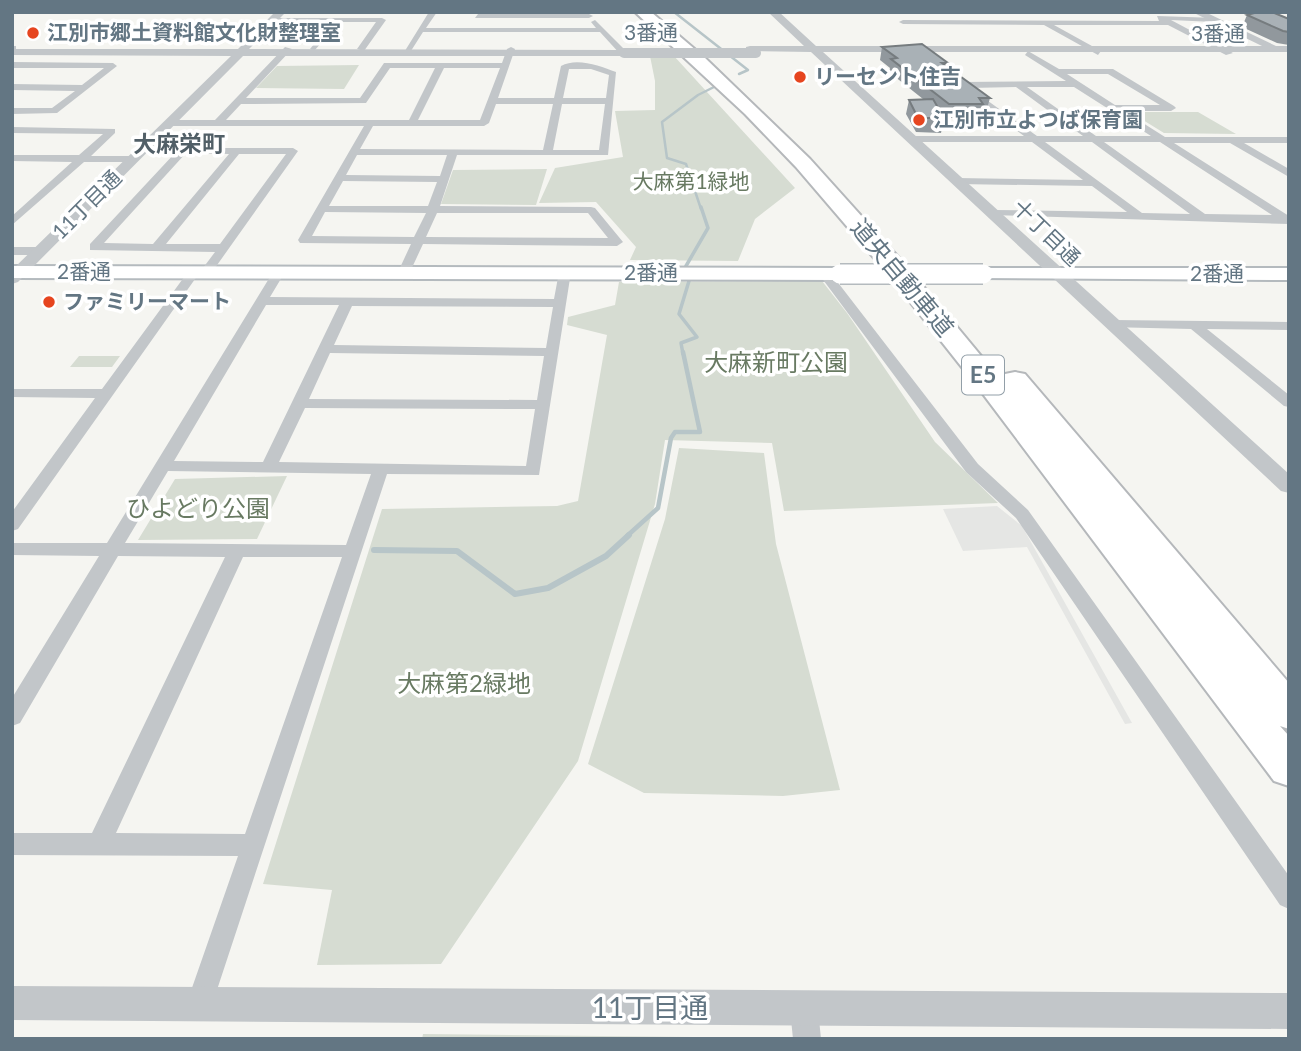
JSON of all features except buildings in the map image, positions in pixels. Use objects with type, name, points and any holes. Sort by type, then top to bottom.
[{"type":"highway","name":"道央自動車道","points":[[642,12],[715,76],[789,149],[882,251],[983,375],[1289,768]]},
{"type":"highway","name":"道央自動車道","points":[[659,12],[809,146],[903,248],[1289,712]]},
{"type":"main road","name":"2番通","points":[[15,275],[200,272],[1289,274]]},
{"type":"street","points":[[407,51],[433,12]]},
{"type":"street","name":"十丁目通","points":[[773,12],[957,181],[995,212],[1289,486]]},
{"type":"street","points":[[907,12],[921,22]]},
{"type":"street","points":[[949,12],[964,22]]},
{"type":"street","points":[[1100,12],[1119,23]]},
{"type":"street","points":[[1148,12],[1226,51]]},
{"type":"street","points":[[1197,12],[1286,52]]},
{"type":"street","points":[[471,30],[479,14],[587,14],[622,51]]},
{"type":"street","points":[[277,16],[382,20],[361,49]]},
{"type":"street","name":"11丁目通","points":[[15,275],[277,16]]},
{"type":"street","points":[[1160,18],[1214,20]]},
{"type":"street","points":[[314,49],[338,20]]},
{"type":"street","points":[[903,22],[1169,23]]},
{"type":"street","points":[[1044,23],[1095,51]]},
{"type":"street","points":[[421,30],[602,30]]},
{"type":"street","name":"3番通","points":[[13,49],[1286,52]]},
{"type":"street","points":[[217,124],[286,51]]},
{"type":"street","name":"3番通","points":[[286,51],[407,51]]},
{"type":"street","points":[[170,123],[484,123],[510,51]]},
{"type":"street","name":"3番通","points":[[816,51],[1095,51]]},
{"type":"street","points":[[1028,53],[1287,219]]},
{"type":"street","points":[[12,65],[113,66],[54,111],[12,111]]},
{"type":"street","points":[[239,101],[363,101],[387,65],[505,66]]},
{"type":"street","points":[[412,123],[441,65]]},
{"type":"street","points":[[354,152],[453,153],[547,153],[604,153],[613,74],[592,66],[565,66],[547,153]]},
{"type":"street","points":[[1057,72],[1110,71],[1171,108],[1113,108]]},
{"type":"street","points":[[1017,84],[1203,218]]},
{"type":"street","points":[[1076,84],[961,85],[1137,214]]},
{"type":"street","points":[[12,87],[85,88]]},
{"type":"street","points":[[492,101],[610,102]]},
{"type":"street","points":[[322,209],[591,210],[617,242],[304,240],[370,123]]},
{"type":"street","points":[[12,130],[112,131],[12,222]]},
{"type":"street","points":[[912,139],[1289,140]]},
{"type":"street","points":[[1231,139],[1289,174]]},
{"type":"street","points":[[184,150],[94,247],[223,248]]},
{"type":"street","points":[[12,158],[84,158],[184,150],[293,151],[223,248],[200,272],[19,505],[12,525]]},
{"type":"street","points":[[156,248],[237,150]]},
{"type":"street","points":[[404,272],[433,209],[453,153]]},
{"type":"street","points":[[339,178],[444,179]]},
{"type":"street","points":[[957,181],[1095,183]]},
{"type":"street","points":[[995,212],[1287,219]]},
{"type":"street","points":[[12,251],[41,251]]},
{"type":"street","points":[[12,717],[279,272]]},
{"type":"street","points":[[163,466],[533,471],[565,272]]},
{"type":"street","points":[[833,274],[972,468],[1022,514],[1289,897]]},
{"type":"street","points":[[262,301],[559,303]]},
{"type":"street","points":[[268,468],[348,301]]},
{"type":"street","points":[[1113,324],[1282,326],[1289,336]]},
{"type":"street","points":[[1194,325],[1289,403]]},
{"type":"street","points":[[327,349],[551,352]]},
{"type":"street","points":[[12,393],[106,394]]},
{"type":"street","points":[[301,403],[543,405]]},
{"type":"street","points":[[199,1005],[381,469]]},
{"type":"street","points":[[12,549],[353,551]]},
{"type":"street","points":[[99,844],[237,551]]},
{"type":"street","points":[[12,844],[253,845]]},
{"type":"street","name":"11丁目通","points":[[12,1003],[199,1005],[806,1024],[1289,1011]]},
{"type":"shaded area","points":[[997,506],[1022,526],[1132,723],[1125,724],[1027,547],[963,551],[943,509]]},
{"type":"green space","name":"大麻第1緑地","points":[[650,56],[674,56],[795,188],[755,219],[738,261],[630,260],[636,247],[596,202],[539,203],[555,168],[623,157],[615,111],[655,110],[655,81]]},
{"type":"green space","points":[[359,65],[344,89],[256,88],[277,66]]},
{"type":"green space","points":[[1130,112],[1198,112],[1236,134],[1164,133]]},
{"type":"green space","points":[[547,169],[536,205],[441,204],[453,170]]},
{"type":"green space","name":"大麻第2緑地","points":[[822,281],[935,442],[998,503],[784,511],[772,443],[665,440],[655,504],[578,761],[441,964],[317,965],[332,890],[263,884],[382,509],[557,506],[578,501],[607,335],[567,325],[568,317],[615,305],[619,282]]},
{"type":"green space","points":[[79,356],[120,356],[112,367],[70,367]]},
{"type":"green space","points":[[679,448],[764,453],[776,544],[840,790],[783,796],[644,793],[588,764],[665,519]]},
{"type":"green space","name":"ひよどり公園","points":[[287,476],[257,539],[138,540],[175,479]]},
{"type":"green space","points":[[423,1034],[782,1038],[782,1039],[422,1039]]},
{"type":"waterway","points":[[674,12],[748,70],[739,74]]},
{"type":"waterway","points":[[701,209],[686,164],[667,158],[662,122],[698,95],[714,87]]},
{"type":"waterway","points":[[686,266],[708,228],[701,207]]},
{"type":"waterway","points":[[683,354],[681,343],[697,337],[679,314],[689,281]]},
{"type":"waterway","points":[[627,536],[658,508],[671,438],[675,432],[700,432],[683,352]]},
{"type":"waterway","points":[[374,550],[457,551],[515,594],[548,588],[606,556],[629,535]]},
{"type":"place","name":"江別市郷土資料館文化財整理室","points":[[33,33]]},
{"type":"place","name":"リーセント住吉","points":[[800,77]]},
{"type":"place","name":"江別市立よつば保育園","points":[[919,120]]},
{"type":"place","name":"ファミリーマート","points":[[49,302]]},
{"type":"district","name":"大麻栄町","points":[[179,144]]},
{"type":"park label","name":"大麻新町公園","points":[[776,363]]}]
